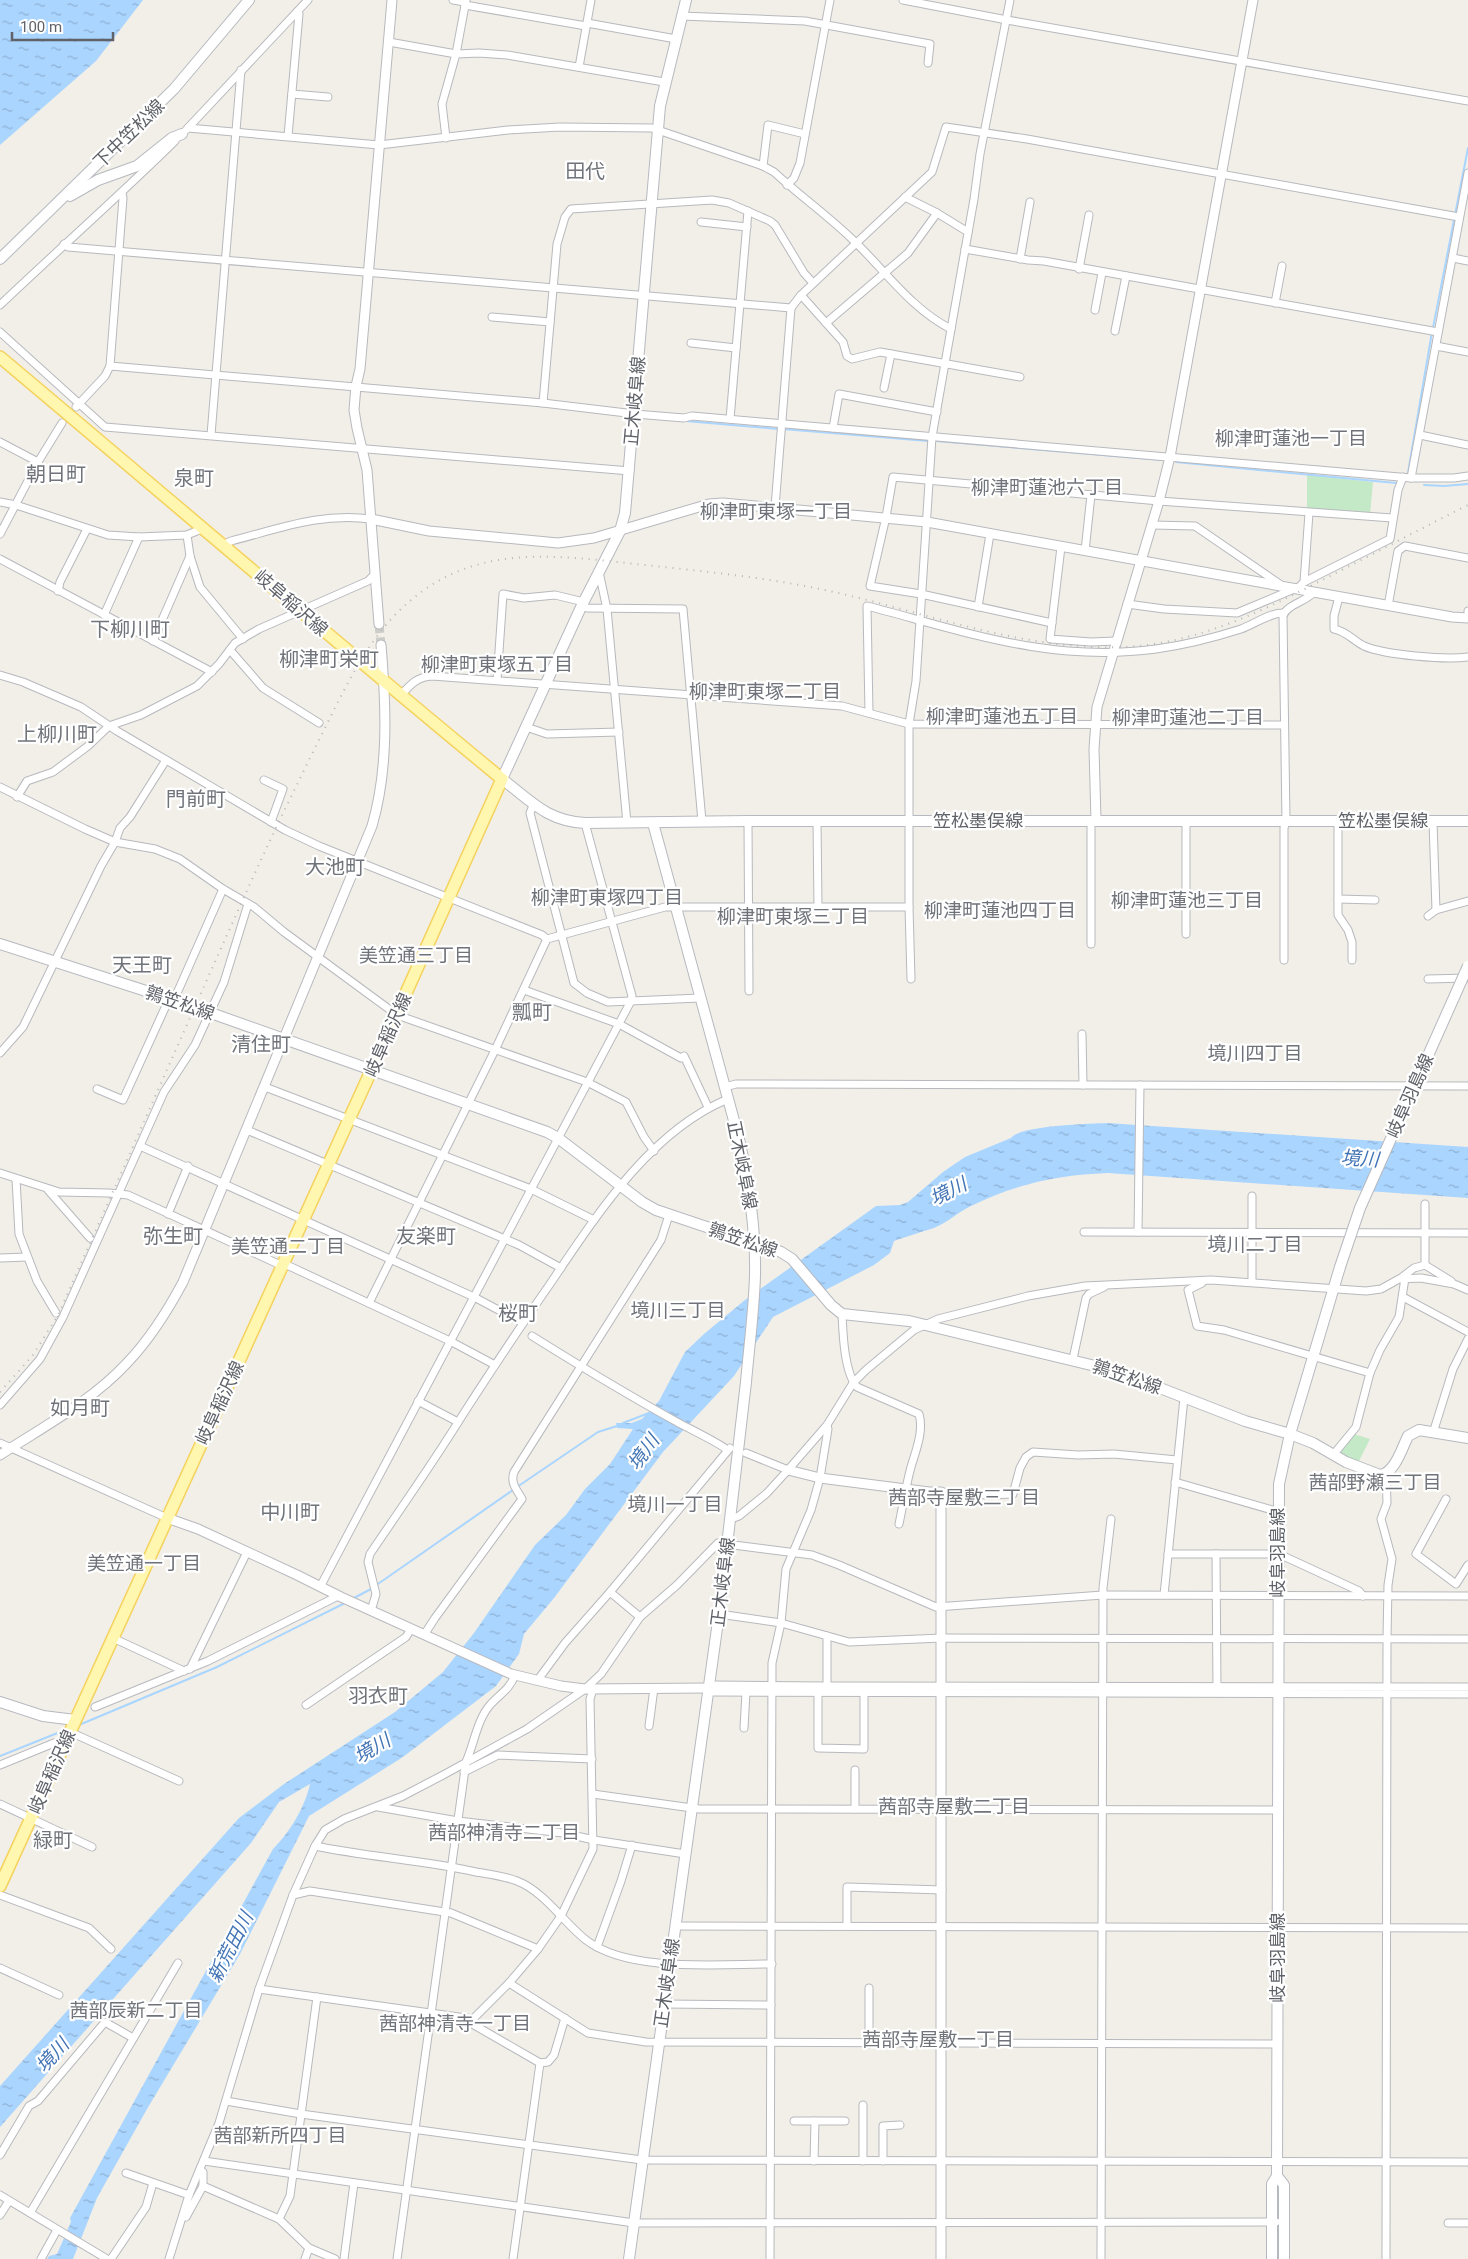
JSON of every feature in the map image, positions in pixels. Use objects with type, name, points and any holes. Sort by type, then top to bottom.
[{"type":"main road","name":"正木岐阜線","points":[[502,779],[583,604],[620,531],[625,512],[635,414],[657,129],[664,82],[686,0]]},
{"type":"main road","name":"下中笠松線","points":[[0,259],[50,208],[130,134],[174,89],[247,2]]},
{"type":"main road","points":[[50,208],[98,180],[137,166],[172,138],[185,131]]},
{"type":"main road","name":"岐阜稲沢線","points":[[0,357],[502,779],[372,1071],[0,1886]]},
{"type":"main road","name":"笠松墨俣線","points":[[502,779],[559,819],[585,823],[1093,820],[1468,821]]},
{"type":"main road","name":"正木岐阜線","points":[[629,2259],[719,1614],[746,1382],[755,1275],[754,1230],[749,1183],[739,1139],[653,822]]},
{"type":"main road","name":"鶉笠松線","points":[[0,944],[171,999],[547,1132],[558,1138],[642,1202],[668,1215],[781,1252],[792,1259],[805,1272],[831,1305],[842,1314],[890,1318],[923,1324],[1116,1371],[1245,1421],[1290,1434],[1380,1475],[1386,1474]]},
{"type":"main road","name":"岐阜羽島線","points":[[1272,2259],[1272,2184],[1277,2176],[1278,1512],[1281,1470],[1332,1290],[1360,1208],[1468,966]]},
{"type":"main road","points":[[1386,1474],[1391,1470],[1408,1436],[1419,1430],[1468,1438]]},
{"type":"main road","points":[[0,1702],[43,1716],[71,1729]]},
{"type":"main road","name":"岐阜羽島線","points":[[1277,2176],[1284,2185],[1284,2259]]},
{"type":"street","points":[[247,2],[256,0]]},
{"type":"street","points":[[0,305],[64,244],[122,193],[185,131],[308,0]]},
{"type":"street","points":[[379,624],[367,470],[354,410],[360,369],[392,0]]},
{"type":"street","points":[[453,0],[676,39]]},
{"type":"street","points":[[579,67],[591,0]]},
{"type":"street","points":[[787,184],[794,178],[800,163],[830,0]]},
{"type":"street","points":[[903,0],[1006,20],[1468,101]]},
{"type":"street","points":[[911,980],[909,724],[916,681],[932,437],[1010,0]]},
{"type":"street","points":[[1091,944],[1095,724],[1101,689],[1152,525],[1170,457],[1253,0]]},
{"type":"street","points":[[446,138],[442,104],[456,54],[465,2]]},
{"type":"street","points":[[288,136],[298,11]]},
{"type":"street","points":[[681,16],[825,24],[930,44],[928,63]]},
{"type":"street","points":[[389,42],[456,54],[492,53],[664,82]]},
{"type":"street","points":[[211,435],[242,70]]},
{"type":"street","points":[[292,94],[328,97]]},
{"type":"street","points":[[763,166],[768,125],[805,134]]},
{"type":"street","points":[[185,131],[238,132],[380,145],[484,132],[560,127],[657,129],[763,166],[856,243],[883,273],[915,303],[951,328]]},
{"type":"street","points":[[775,507],[791,308],[813,283],[932,172],[946,127],[1459,217]]},
{"type":"street","points":[[1127,604],[1164,609],[1237,613],[1293,589],[1390,539],[1398,490],[1407,477],[1420,435],[1468,172]]},
{"type":"street","points":[[78,405],[105,376],[110,366],[122,193]]},
{"type":"street","points":[[905,197],[937,213],[968,232]]},
{"type":"street","points":[[543,403],[557,244],[565,217],[571,209],[712,200],[729,203],[775,225],[804,273],[813,283]]},
{"type":"street","points":[[1020,259],[1030,202]]},
{"type":"street","points":[[730,419],[748,212]]},
{"type":"street","points":[[826,323],[908,253],[937,213]]},
{"type":"street","points":[[1079,269],[1089,215]]},
{"type":"street","points":[[701,222],[747,227]]},
{"type":"street","points":[[64,244],[68,247],[791,308]]},
{"type":"street","points":[[965,249],[1020,259],[1044,261],[1079,269],[1438,332]]},
{"type":"street","points":[[1453,258],[1468,261]]},
{"type":"street","points":[[1275,303],[1282,266]]},
{"type":"street","points":[[1095,310],[1102,273]]},
{"type":"street","points":[[1115,331],[1126,276]]},
{"type":"street","points":[[801,295],[843,342],[847,356],[852,359],[874,352],[1020,376]]},
{"type":"street","points":[[492,317],[550,322]]},
{"type":"street","points":[[0,332],[78,405],[105,427],[630,471]]},
{"type":"street","points":[[691,343],[736,348]]},
{"type":"street","points":[[1436,346],[1468,352]]},
{"type":"street","points":[[884,388],[891,354]]},
{"type":"street","points":[[110,366],[543,403],[635,414],[730,419],[1407,477],[1454,478],[1468,476]]},
{"type":"street","points":[[833,428],[839,394],[937,412]]},
{"type":"street","points":[[0,534],[38,462],[62,423]]},
{"type":"street","points":[[1420,435],[1468,445]]},
{"type":"street","points":[[0,442],[38,462]]},
{"type":"street","points":[[1052,623],[921,594],[870,586],[893,477],[1159,501],[1392,518]]},
{"type":"street","points":[[1085,551],[1091,495]]},
{"type":"street","points":[[0,502],[16,505],[87,530],[108,535],[139,537],[187,535],[204,528]]},
{"type":"street","points":[[223,545],[231,540],[317,518],[337,516],[370,519],[429,531],[544,543],[574,542],[620,531],[709,504],[723,503],[927,522],[1388,606],[1468,618]]},
{"type":"street","points":[[1304,582],[1310,513]]},
{"type":"street","points":[[1152,525],[1195,526],[1283,587]]},
{"type":"street","points":[[58,591],[60,582],[87,530]]},
{"type":"street","points":[[978,607],[990,534]]},
{"type":"street","points":[[187,535],[190,556],[200,587],[243,639]]},
{"type":"street","points":[[104,615],[139,537]]},
{"type":"street","points":[[1388,606],[1398,550],[1405,546],[1468,558]]},
{"type":"street","points":[[1061,547],[1050,639],[1091,642],[1116,641]]},
{"type":"street","points":[[153,641],[190,556]]},
{"type":"street","points":[[0,559],[212,672]]},
{"type":"street","points":[[599,572],[607,609],[616,688],[627,823]]},
{"type":"street","points":[[17,796],[27,781],[53,772],[88,746],[109,726],[141,715],[197,686],[212,672],[230,650],[243,639],[301,610],[368,581],[375,574]]},
{"type":"street","points":[[869,713],[867,606],[1020,646],[1064,652],[1112,653],[1154,649],[1204,640],[1283,613],[1314,592]]},
{"type":"street","points":[[497,680],[503,594],[524,598],[555,595],[583,604],[587,608],[684,610],[702,821]]},
{"type":"street","points":[[1339,597],[1334,616],[1334,629],[1340,630],[1364,646],[1377,650],[1444,659],[1468,658]]},
{"type":"street","points":[[1283,613],[1286,821],[1284,828],[1284,960]]},
{"type":"street","points":[[0,1455],[83,1400],[125,1365],[164,1317],[184,1282],[358,861],[378,807],[386,746],[380,645]]},
{"type":"street","points":[[230,650],[263,688],[319,723]]},
{"type":"street","points":[[0,675],[23,682],[82,706],[109,726],[271,822],[310,842],[542,935],[547,939]]},
{"type":"street","points":[[401,695],[414,681],[425,677],[616,688],[842,706],[909,724],[1284,725]]},
{"type":"street","points":[[526,727],[547,734],[619,732]]},
{"type":"street","points":[[0,1052],[23,1027],[101,866],[115,842],[120,828],[130,817],[166,760]]},
{"type":"street","points":[[264,780],[283,788],[271,822]]},
{"type":"street","points":[[0,787],[85,830],[115,842],[171,854],[248,904],[397,1015],[587,1082],[626,1102],[644,1137],[654,1151]]},
{"type":"street","points":[[534,803],[530,813],[574,983],[587,993],[608,1002],[700,998]]},
{"type":"street","points":[[748,821],[750,991]]},
{"type":"street","points":[[818,821],[818,907]]},
{"type":"street","points":[[1186,821],[1186,934]]},
{"type":"street","points":[[1338,821],[1338,915],[1348,930],[1352,942],[1352,960]]},
{"type":"street","points":[[1433,822],[1436,910]]},
{"type":"street","points":[[320,1587],[631,1001],[632,996],[610,922],[585,823]]},
{"type":"street","points":[[97,1089],[123,1100],[223,889]]},
{"type":"street","points":[[1338,899],[1375,900]]},
{"type":"street","points":[[1428,916],[1436,910],[1468,901]]},
{"type":"street","points":[[0,1405],[23,1382],[46,1350],[119,1194],[164,1092],[195,1046],[210,1014],[224,982],[248,904]]},
{"type":"street","points":[[369,1303],[495,1050],[547,939],[665,907],[675,906],[909,907]]},
{"type":"street","points":[[1428,979],[1468,978]]},
{"type":"street","points":[[524,990],[619,1024],[680,1058],[684,1056],[708,1107]]},
{"type":"street","points":[[1082,1034],[1083,1085]]},
{"type":"street","points":[[725,1087],[736,1084],[1468,1086]]},
{"type":"street","points":[[1138,1232],[1140,1085]]},
{"type":"street","points":[[264,1087],[531,1189],[594,1220]]},
{"type":"street","points":[[371,1611],[376,1594],[368,1562],[370,1554],[560,1268],[621,1186],[662,1141],[708,1107],[728,1099]]},
{"type":"street","points":[[247,1130],[504,1239],[560,1268]]},
{"type":"street","points":[[140,1146],[188,1166],[474,1297],[524,1323]]},
{"type":"street","points":[[168,1214],[188,1166]]},
{"type":"street","points":[[0,1173],[48,1190],[119,1194],[206,1230],[369,1303],[450,1341],[495,1365]]},
{"type":"street","points":[[16,1179],[17,1227],[37,1281],[56,1312]]},
{"type":"street","points":[[48,1190],[90,1238]]},
{"type":"street","points":[[1252,1196],[1252,1282]]},
{"type":"street","points":[[1424,1264],[1425,1204]]},
{"type":"street","points":[[424,1635],[522,1499],[513,1484],[514,1472],[661,1240],[668,1215]]},
{"type":"street","points":[[1084,1232],[1468,1233]]},
{"type":"street","points":[[0,1258],[28,1257]]},
{"type":"street","points":[[731,1519],[739,1516],[766,1493],[788,1470],[827,1425],[854,1383],[884,1353],[923,1324],[970,1310],[1057,1289],[1107,1285],[1211,1280],[1366,1291],[1381,1289],[1402,1278],[1414,1268],[1424,1264]]},
{"type":"street","points":[[1424,1264],[1454,1284]]},
{"type":"street","points":[[1402,1278],[1427,1278],[1468,1288]]},
{"type":"street","points":[[1333,1455],[1356,1427],[1370,1373],[1380,1350],[1399,1317],[1403,1297],[1402,1278]]},
{"type":"street","points":[[1211,1280],[1188,1290],[1197,1326],[1224,1330],[1370,1373]]},
{"type":"street","points":[[1073,1359],[1086,1298],[1089,1294],[1107,1285]]},
{"type":"street","points":[[1403,1297],[1468,1332]]},
{"type":"street","points":[[842,1314],[849,1372],[857,1387],[919,1414],[917,1449],[899,1524]]},
{"type":"street","points":[[532,1336],[633,1397],[729,1449],[565,1643],[536,1681]]},
{"type":"street","points":[[1433,1433],[1453,1369],[1468,1339]]},
{"type":"street","points":[[1164,1595],[1184,1398]]},
{"type":"street","points":[[418,1401],[458,1422]]},
{"type":"street","points":[[770,2259],[772,1663],[780,1623],[786,1569],[811,1510],[820,1478],[828,1429],[827,1425]]},
{"type":"street","points":[[0,1443],[247,1552],[339,1597],[456,1650],[513,1674],[536,1681],[589,1689],[708,1688],[714,1685],[818,1693],[942,1689]]},
{"type":"street","points":[[746,1453],[788,1470],[820,1478],[906,1489],[988,1495],[1014,1494],[1020,1468],[1026,1457],[1033,1452],[1078,1455],[1114,1454],[1177,1460]]},
{"type":"street","points":[[1386,1474],[1386,1503],[1380,1519],[1392,1559],[1388,1596],[1387,1639],[1386,2259]]},
{"type":"street","points":[[1175,1482],[1278,1512]]},
{"type":"street","points":[[941,1492],[941,2259]]},
{"type":"street","points":[[1446,1499],[1416,1554],[1456,1584],[1468,1565]]},
{"type":"street","points":[[1101,2259],[1102,1595],[1111,1519]]},
{"type":"street","points":[[169,2259],[189,2195],[204,2161],[226,2101],[259,1990],[293,1895],[315,1846],[325,1830],[335,1824],[403,1796],[527,1729],[589,1689],[640,1617],[677,1585],[718,1543],[812,1555],[936,1607],[1102,1595],[1468,1596]]},
{"type":"street","points":[[187,1670],[247,1552]]},
{"type":"street","points":[[1168,1554],[1279,1554],[1359,1592],[1363,1596]]},
{"type":"street","points":[[1216,1554],[1217,1690]]},
{"type":"street","points":[[610,1592],[640,1617]]},
{"type":"street","points":[[95,1708],[187,1670],[339,1597]]},
{"type":"street","points":[[719,1614],[780,1623],[849,1642],[942,1638],[1468,1639]]},
{"type":"street","points":[[306,1705],[406,1637],[411,1629]]},
{"type":"street","points":[[827,1636],[827,1686]]},
{"type":"street","points":[[113,1638],[187,1670]]},
{"type":"street","points":[[397,2259],[464,1772],[482,1719],[490,1705],[503,1694],[513,1674]]},
{"type":"street","points":[[708,1688],[714,1692],[746,1692],[827,1686],[942,1689],[1387,1691],[1468,1694]]},
{"type":"street","points":[[1387,1691],[1468,1687]]},
{"type":"street","points":[[649,1726],[654,1688]]},
{"type":"street","points":[[473,2019],[509,1983],[538,1949],[561,1916],[593,1849],[589,1689]]},
{"type":"street","points":[[744,1728],[746,1692]]},
{"type":"street","points":[[818,1693],[818,1748],[855,1749],[864,1749],[864,1693]]},
{"type":"street","points":[[0,1765],[54,1743],[71,1729],[179,1781]]},
{"type":"street","points":[[464,1772],[498,1755],[592,1759]]},
{"type":"street","points":[[855,1770],[855,1809]]},
{"type":"street","points":[[593,1794],[691,1808],[1278,1810]]},
{"type":"street","points":[[392,1811],[403,1796]]},
{"type":"street","points":[[0,1804],[92,1847]]},
{"type":"street","points":[[377,1807],[392,1811],[563,1834],[685,1854]]},
{"type":"street","points":[[597,1947],[632,1845]]},
{"type":"street","points":[[315,1846],[451,1866],[515,1880],[537,1894],[586,1940],[597,1947],[618,1955],[649,1962],[669,1964],[772,1964]]},
{"type":"street","points":[[846,1926],[847,1887],[942,1890]]},
{"type":"street","points":[[293,1895],[310,1891],[444,1911],[538,1949]]},
{"type":"street","points":[[0,1895],[89,1928],[111,1949]]},
{"type":"street","points":[[675,1926],[1468,1928]]},
{"type":"street","points":[[30,2213],[178,1963]]},
{"type":"street","points":[[0,1968],[59,1994]]},
{"type":"street","points":[[509,1983],[588,2033],[658,2043],[1278,2044]]},
{"type":"street","points":[[869,1988],[869,2044]]},
{"type":"street","points":[[259,1990],[473,2019]]},
{"type":"street","points":[[279,2219],[290,2196],[318,1997]]},
{"type":"street","points":[[664,2004],[771,2005]]},
{"type":"street","points":[[473,2019],[474,2025],[486,2033],[540,2063],[548,2062],[554,2055],[565,2018]]},
{"type":"street","points":[[0,2155],[29,2106],[38,2102],[106,2022],[133,2038]]},
{"type":"street","points":[[512,2259],[540,2063]]},
{"type":"street","points":[[226,2101],[301,2114],[642,2160],[1468,2162]]},
{"type":"street","points":[[863,2105],[863,2161]]},
{"type":"street","points":[[794,2121],[845,2121]]},
{"type":"street","points":[[814,2161],[815,2121]]},
{"type":"street","points":[[884,2161],[883,2126],[900,2125]]},
{"type":"street","points":[[204,2161],[407,2191],[520,2205],[634,2223],[1284,2222]]},
{"type":"street","points":[[181,2223],[203,2186],[202,2172],[200,2170]]},
{"type":"street","points":[[126,2173],[189,2195]]},
{"type":"street","points":[[111,2259],[146,2207],[153,2183]]},
{"type":"street","points":[[344,2259],[354,2183]]},
{"type":"street","points":[[203,2186],[279,2219],[309,2248],[335,2259]]},
{"type":"street","points":[[0,2196],[107,2259]]},
{"type":"street","points":[[0,2215],[9,2201]]},
{"type":"street","points":[[1448,2223],[1468,2223]]},
{"type":"street","points":[[42,2259],[59,2231]]},
{"type":"street","points":[[305,2259],[309,2248]]},
{"type":"green space","points":[[1307,475],[1373,482],[1370,514],[1307,509]]},
{"type":"green space","points":[[1354,1434],[1370,1439],[1358,1463],[1338,1455]]},
{"type":"water","points":[[0,0],[143,0],[96,61],[0,145]]},
{"type":"water","points":[[1107,1123],[1468,1147],[1468,1198],[1108,1173],[1071,1176],[1037,1182],[1004,1192],[966,1208],[939,1226],[894,1241],[890,1253],[874,1265],[773,1317],[734,1376],[663,1452],[554,1598],[524,1634],[519,1654],[496,1686],[403,1757],[309,1816],[240,1954],[147,2109],[97,2198],[73,2259],[47,2259],[49,2256],[57,2254],[71,2222],[70,2218],[273,1849],[296,1819],[310,1784],[279,1802],[251,1843],[0,2127],[0,2086],[239,1818],[284,1784],[395,1712],[443,1672],[474,1633],[535,1545],[566,1515],[585,1489],[610,1464],[633,1429],[617,1428],[616,1423],[632,1423],[642,1419],[659,1401],[685,1352],[745,1300],[876,1206],[900,1205],[908,1202],[943,1172],[965,1157],[1028,1130],[1056,1126]]},
{"type":"waterway","points":[[1433,328],[1468,148]]},
{"type":"waterway","points":[[1408,473],[1432,332]]},
{"type":"waterway","points":[[686,421],[778,429]]},
{"type":"waterway","points":[[783,429],[928,441]]},
{"type":"waterway","points":[[937,441],[1162,460]]},
{"type":"waterway","points":[[1176,462],[1396,483]]},
{"type":"waterway","points":[[1424,485],[1468,484]]},
{"type":"waterway","points":[[623,1423],[649,1413]]},
{"type":"waterway","points":[[517,1487],[598,1432],[617,1426]]},
{"type":"waterway","points":[[375,1586],[513,1490]]},
{"type":"waterway","points":[[354,1598],[371,1589]]},
{"type":"waterway","points":[[79,1725],[217,1667],[345,1603]]},
{"type":"waterway","points":[[0,1756],[65,1730]]},
{"type":"tunnel","points":[[379,624],[381,645]]},
{"type":"railway","points":[[0,1392],[33,1355],[58,1315],[258,866],[347,685],[383,629],[394,616],[422,592],[451,575],[480,564],[511,558],[576,558],[764,579],[834,592],[1015,637],[1088,647],[1125,647],[1180,639],[1258,612],[1468,505]]},
{"type":"district","name":"田代","points":[[585,171]]},
{"type":"district","name":"柳津町蓮池一丁目","points":[[1291,438]]},
{"type":"district","name":"朝日町","points":[[56,474]]},
{"type":"district","name":"泉町","points":[[194,478]]},
{"type":"district","name":"柳津町蓮池六丁目","points":[[1047,487]]},
{"type":"district","name":"柳津町東塚一丁目","points":[[776,511]]},
{"type":"district","name":"下柳川町","points":[[130,629]]},
{"type":"district","name":"柳津町栄町","points":[[329,659]]},
{"type":"district","name":"柳津町東塚五丁目","points":[[497,664]]},
{"type":"district","name":"柳津町東塚二丁目","points":[[765,691]]},
{"type":"district","name":"柳津町蓮池五丁目","points":[[1002,716]]},
{"type":"district","name":"柳津町蓮池二丁目","points":[[1188,717]]},
{"type":"district","name":"上柳川町","points":[[57,734]]},
{"type":"district","name":"門前町","points":[[196,799]]},
{"type":"district","name":"大池町","points":[[335,867]]},
{"type":"district","name":"柳津町東塚四丁目","points":[[607,897]]},
{"type":"district","name":"柳津町蓮池三丁目","points":[[1187,900]]},
{"type":"district","name":"柳津町蓮池四丁目","points":[[1000,910]]},
{"type":"district","name":"柳津町東塚三丁目","points":[[793,916]]},
{"type":"district","name":"美笠通三丁目","points":[[416,955]]},
{"type":"district","name":"天王町","points":[[142,965]]},
{"type":"district","name":"瓢町","points":[[532,1012]]},
{"type":"district","name":"清住町","points":[[261,1044]]},
{"type":"district","name":"境川四丁目","points":[[1255,1053]]},
{"type":"district","name":"弥生町","points":[[173,1236]]},
{"type":"district","name":"友楽町","points":[[426,1236]]},
{"type":"district","name":"境川二丁目","points":[[1255,1244]]},
{"type":"district","name":"美笠通二丁目","points":[[288,1246]]},
{"type":"district","name":"境川三丁目","points":[[678,1310]]},
{"type":"district","name":"桜町","points":[[518,1313]]},
{"type":"district","name":"如月町","points":[[80,1408]]},
{"type":"district","name":"茜部野瀬三丁目","points":[[1375,1482]]},
{"type":"district","name":"茜部寺屋敷三丁目","points":[[964,1497]]},
{"type":"district","name":"境川一丁目","points":[[675,1504]]},
{"type":"district","name":"中川町","points":[[290,1512]]},
{"type":"district","name":"美笠通一丁目","points":[[144,1563]]},
{"type":"district","name":"羽衣町","points":[[378,1696]]},
{"type":"district","name":"茜部寺屋敷二丁目","points":[[954,1806]]},
{"type":"district","name":"茜部神清寺二丁目","points":[[504,1832]]},
{"type":"district","name":"緑町","points":[[53,1840]]},
{"type":"district","name":"茜部辰新二丁目","points":[[136,2010]]},
{"type":"district","name":"茜部神清寺一丁目","points":[[455,2023]]},
{"type":"district","name":"茜部寺屋敷一丁目","points":[[938,2039]]},
{"type":"district","name":"茜部新所四丁目","points":[[280,2135]]},
{"type":"water label","name":"境川","points":[[1360,1158]]},
{"type":"water label","name":"境川","points":[[948,1191]]},
{"type":"water label","name":"境川","points":[[643,1452]]},
{"type":"water label","name":"境川","points":[[372,1748]]},
{"type":"water label","name":"新荒田川","points":[[230,1947]]},
{"type":"water label","name":"境川","points":[[52,2055]]}]
